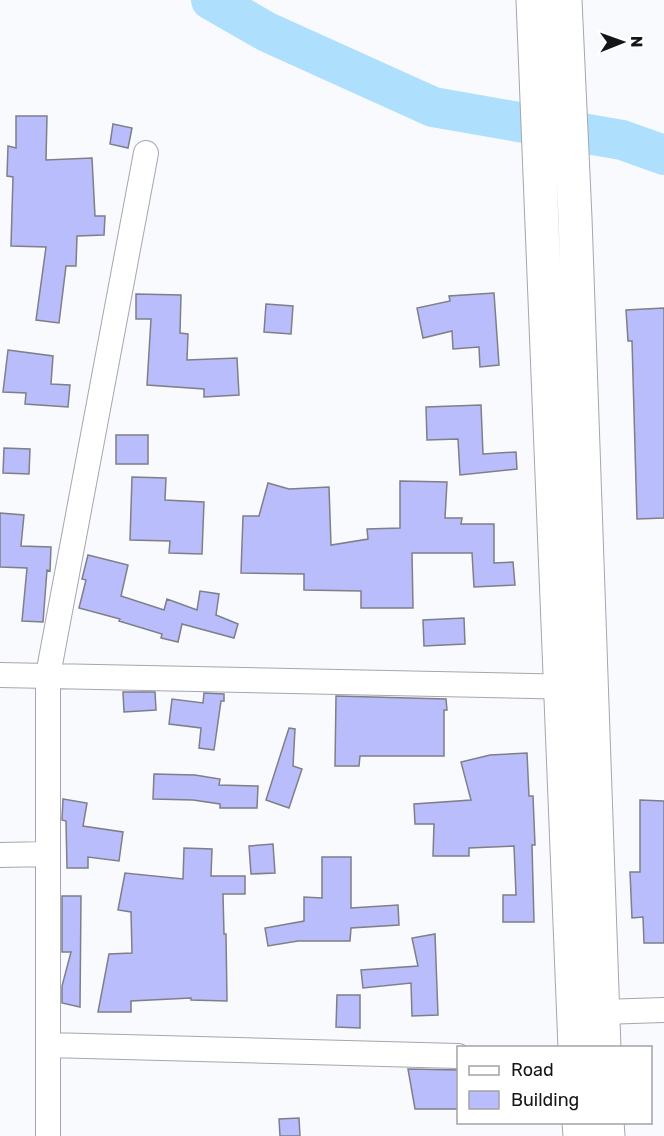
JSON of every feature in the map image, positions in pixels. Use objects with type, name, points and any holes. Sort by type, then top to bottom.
[{"type":"main road","points":[[533,4],[543,220],[604,1046]]},
{"type":"main road","points":[[565,4],[575,218],[575,1046]]},
{"type":"street","points":[[48,1136],[48,675],[146,153]]},
{"type":"street","points":[[0,675],[576,687]]},
{"type":"street","points":[[0,855],[48,854]]},
{"type":"street","points":[[602,1012],[664,1010]]},
{"type":"street","points":[[48,1045],[457,1056]]},
{"type":"building","points":[[16,116],[47,116],[46,160],[92,158],[95,216],[105,216],[104,235],[77,236],[76,266],[66,266],[59,323],[36,320],[46,247],[11,246],[13,177],[7,176],[8,146],[16,148]]},
{"type":"building","points":[[113,124],[132,128],[128,148],[110,144]]},
{"type":"building","points":[[494,293],[499,365],[480,367],[479,347],[453,349],[452,331],[423,338],[417,308],[450,301],[449,296]]},
{"type":"building","points":[[136,294],[181,295],[180,333],[188,334],[187,360],[237,358],[239,395],[204,397],[204,389],[147,385],[151,319],[136,319]]},
{"type":"building","points":[[266,304],[293,306],[291,334],[264,332]]},
{"type":"building","points":[[664,308],[664,518],[637,519],[632,341],[628,341],[626,310]]},
{"type":"building","points":[[8,350],[53,356],[51,384],[70,385],[68,407],[25,404],[26,393],[3,392]]},
{"type":"building","points":[[481,405],[483,454],[516,452],[517,469],[460,475],[458,439],[427,440],[426,407]]},
{"type":"building","points":[[116,435],[148,435],[148,464],[116,464]]},
{"type":"building","points":[[4,448],[30,449],[29,474],[3,473]]},
{"type":"building","points":[[132,477],[166,478],[165,500],[204,502],[202,554],[169,553],[170,541],[130,540]]},
{"type":"building","points":[[400,481],[447,482],[445,518],[462,518],[461,524],[494,524],[494,563],[513,562],[515,585],[474,587],[472,553],[412,553],[413,608],[361,608],[361,591],[304,590],[304,574],[241,573],[243,516],[259,516],[268,483],[289,489],[329,487],[331,545],[368,539],[367,529],[400,528]]},
{"type":"building","points":[[0,513],[24,515],[21,546],[51,547],[43,622],[22,621],[27,568],[0,567]]},
{"type":"building","points":[[88,555],[128,565],[121,596],[164,610],[167,599],[197,610],[200,591],[219,594],[216,615],[238,624],[234,638],[182,624],[178,642],[161,638],[162,634],[119,621],[120,619],[79,608],[86,580],[82,579]]},
{"type":"building","points":[[464,618],[465,644],[424,646],[423,620]]},
{"type":"building","points":[[123,692],[155,692],[156,710],[124,712]]},
{"type":"building","points":[[204,693],[224,694],[214,750],[199,748],[201,728],[169,724],[172,699],[203,703]]},
{"type":"building","points":[[336,696],[446,699],[444,756],[360,756],[359,766],[335,766]]},
{"type":"building","points":[[289,728],[295,729],[293,766],[302,769],[289,808],[266,800]]},
{"type":"building","points":[[527,753],[529,796],[533,796],[534,922],[503,922],[503,895],[516,895],[514,846],[469,848],[469,856],[433,856],[434,824],[415,824],[414,804],[471,800],[461,762],[490,755]]},
{"type":"building","points":[[154,774],[195,775],[220,779],[219,785],[258,786],[257,808],[220,808],[220,804],[193,800],[153,799]]},
{"type":"building","points":[[63,799],[87,803],[83,826],[123,832],[119,861],[88,857],[88,868],[67,868],[66,821],[62,820]]},
{"type":"building","points":[[640,800],[664,801],[664,943],[644,943],[643,917],[632,918],[630,872],[640,872]]},
{"type":"building","points":[[273,844],[275,873],[251,874],[249,846]]},
{"type":"building","points":[[184,848],[212,849],[211,876],[245,876],[245,894],[223,894],[227,1001],[191,1000],[191,998],[131,1001],[131,1012],[98,1012],[109,954],[132,953],[131,912],[118,910],[125,873],[183,879]]},
{"type":"building","points":[[322,857],[351,857],[351,908],[398,905],[399,925],[351,928],[350,941],[298,941],[268,946],[265,928],[304,921],[304,897],[322,898]]},
{"type":"building","points":[[62,896],[81,896],[80,1007],[62,1003],[62,986],[71,952],[62,952]]},
{"type":"building","points":[[435,934],[438,1015],[412,1016],[411,983],[363,988],[361,970],[418,966],[412,938]]},
{"type":"building","points":[[337,995],[360,995],[360,1028],[336,1027]]},
{"type":"building","points":[[408,1069],[457,1070],[457,1109],[415,1109]]},
{"type":"building","points":[[299,1118],[300,1136],[280,1136],[279,1119]]},
{"type":"waterway","points":[[211,0],[267,32],[433,107],[622,140],[664,155]]}]
